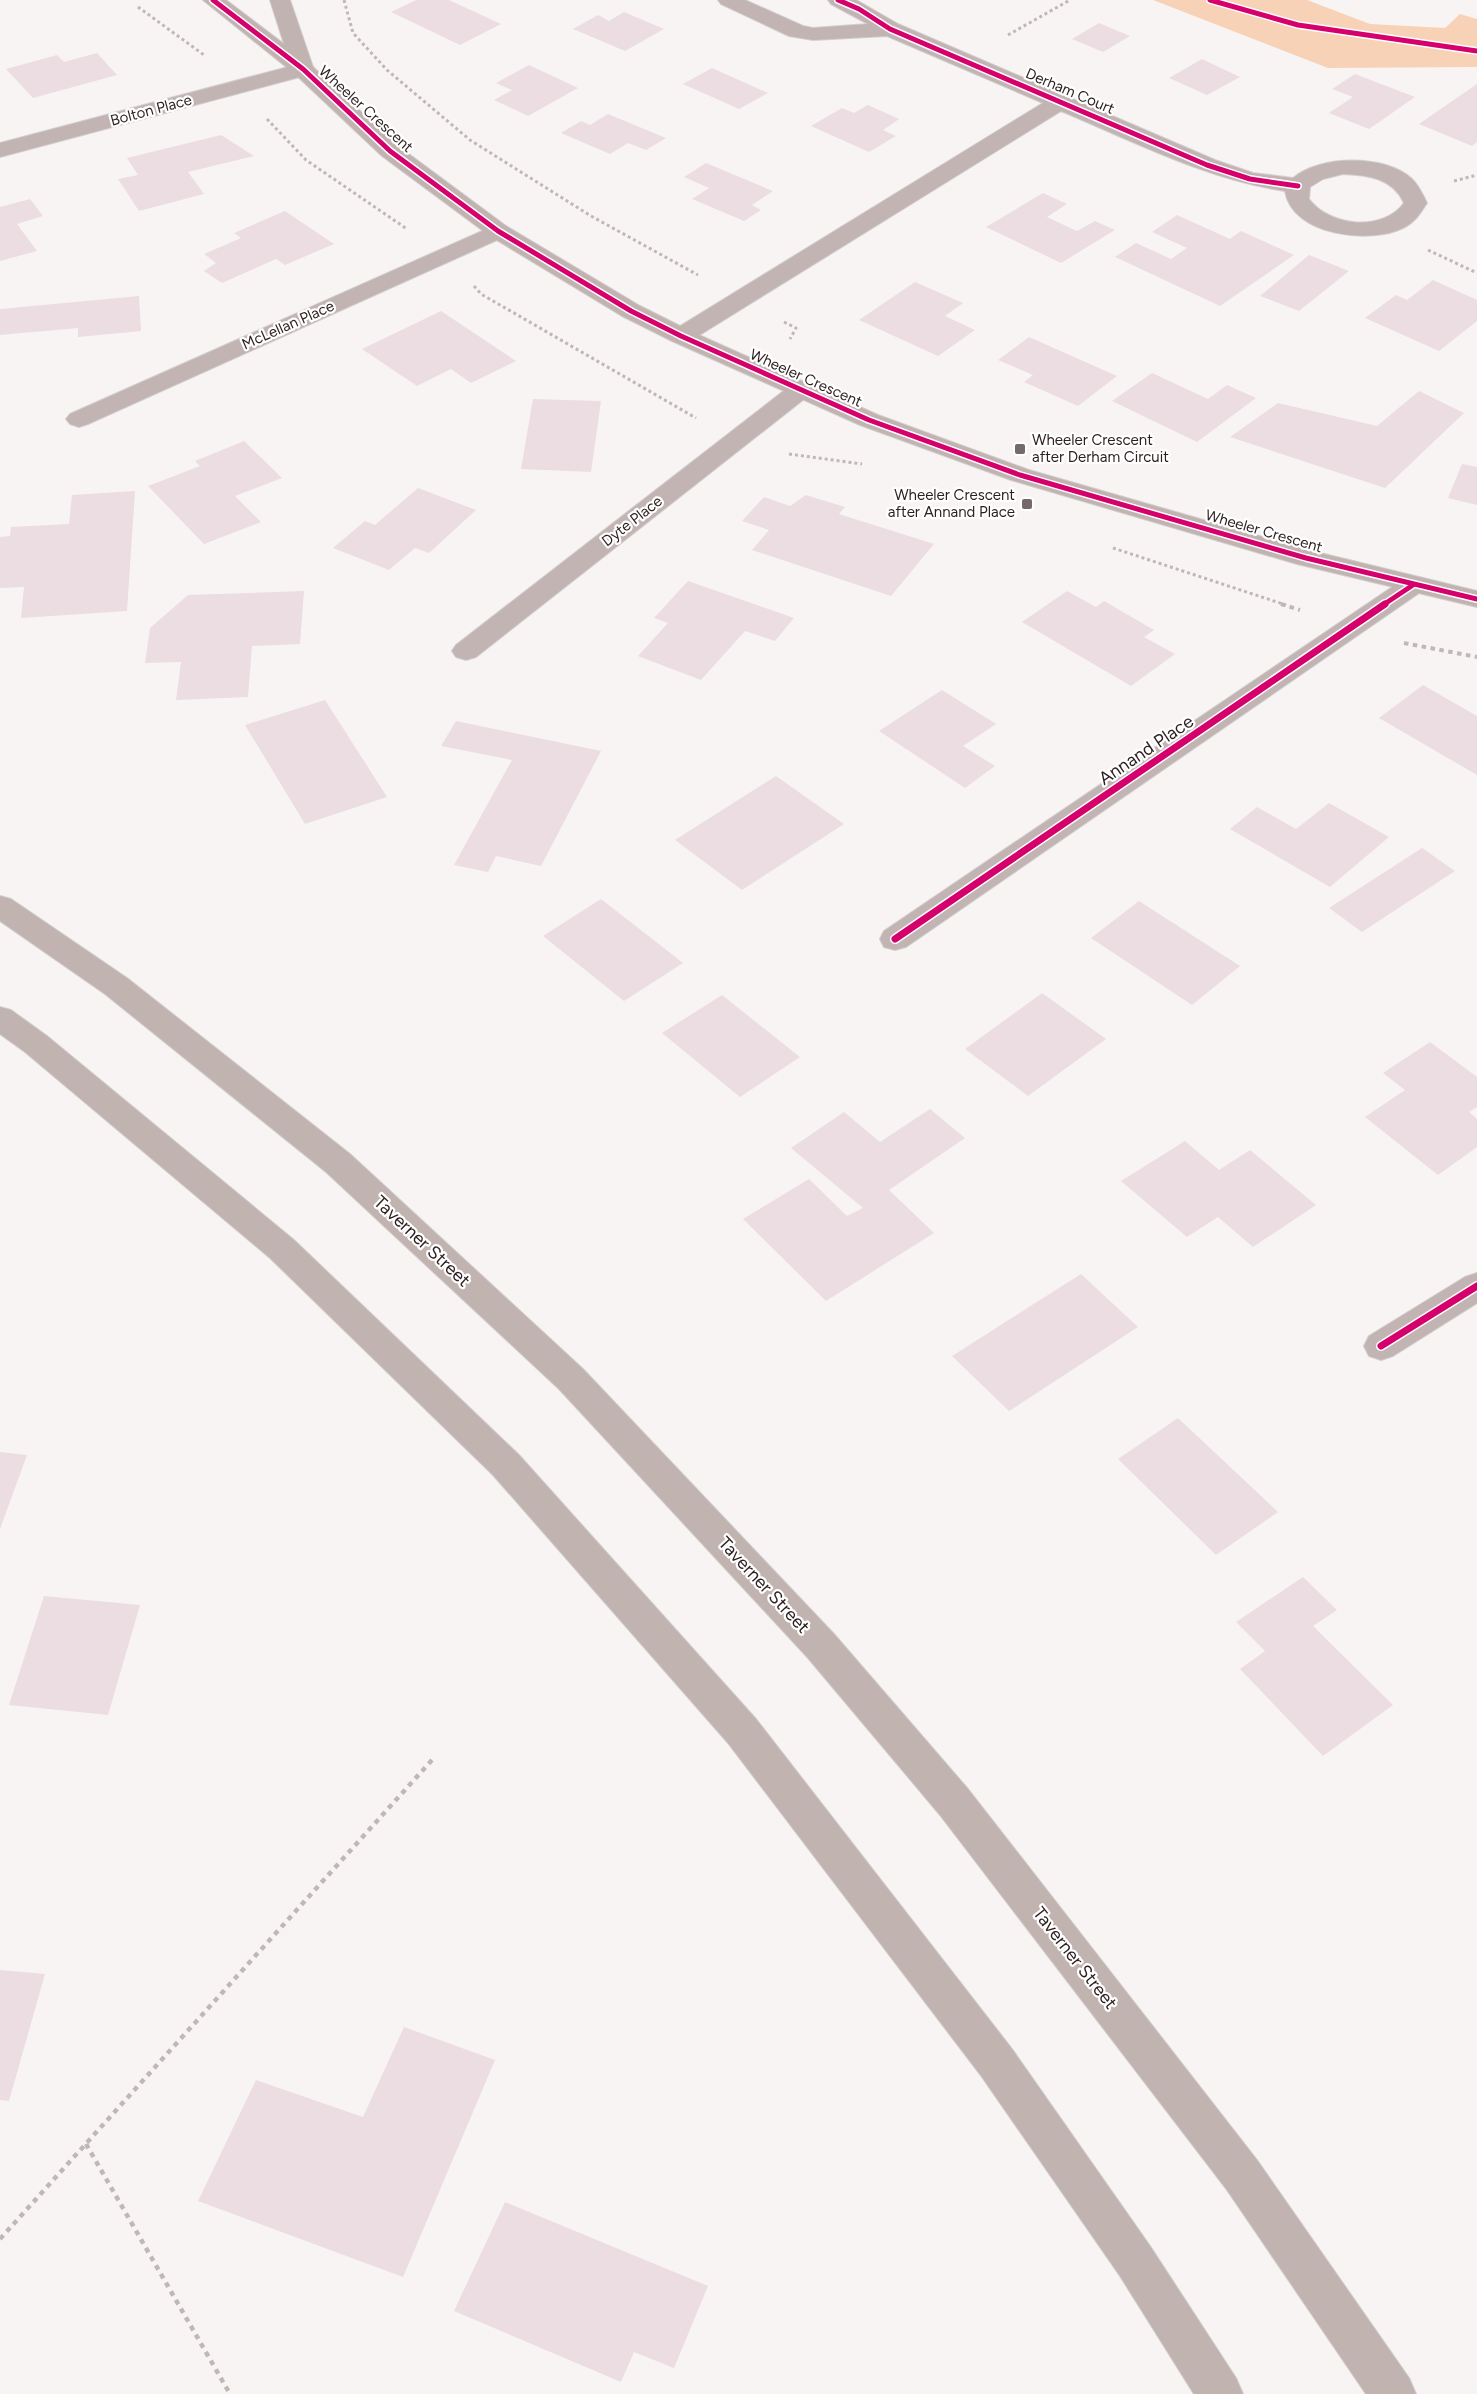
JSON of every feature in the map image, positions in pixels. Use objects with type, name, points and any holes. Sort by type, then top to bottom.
[{"type":"main road","name":"Wheeler Crescent","points":[[213,0],[303,69],[390,151],[498,231],[631,311],[681,336],[799,391],[869,420],[1020,475],[1306,558],[1477,599]]},
{"type":"main road","name":"Wheeler Crescent","points":[[280,0],[303,69]]},
{"type":"main road","name":"Taverner Street","points":[[0,906],[116,986],[338,1163],[572,1379],[822,1646],[954,1802],[1242,2175],[1393,2394]]},
{"type":"main road","points":[[0,1018],[36,1044],[282,1249],[506,1465],[742,1731],[990,2054],[1136,2261],[1220,2394]]},
{"type":"street","name":"Derham Court","points":[[728,0],[797,31],[813,34],[890,29]]},
{"type":"street","name":"Derham Court","points":[[838,0],[860,9],[890,29],[1207,165],[1250,179],[1299,186]]},
{"type":"street","name":"Bolton Place","points":[[0,150],[303,69]]},
{"type":"street","name":"Derham Court","points":[[681,336],[1060,102]]},
{"type":"street","points":[[1364,167],[1384,172],[1402,181],[1412,192],[1416,203],[1411,214],[1399,223],[1381,228],[1360,229],[1338,226],[1318,219],[1304,209],[1298,197],[1299,186],[1307,177],[1322,170],[1364,167]]},
{"type":"street","name":"McLellan Place","points":[[79,419],[498,231]]},
{"type":"street","name":"Dyte Place","points":[[466,651],[799,391]]},
{"type":"street","name":"Annand Place","points":[[895,939],[1413,585]]},
{"type":"street","points":[[1381,1346],[1477,1286]]},
{"type":"path","points":[[344,0],[353,33],[380,63],[470,140],[591,216],[796,328],[790,340]]},
{"type":"path","points":[[962,60],[1070,0]]},
{"type":"path","points":[[132,4],[138,7],[145,4]]},
{"type":"path","points":[[0,2239],[432,1760]]},
{"type":"path","points":[[86,2144],[230,2394]]},
{"type":"shaded area","points":[[1153,0],[1307,0],[1370,24],[1445,28],[1460,14],[1477,19],[1477,67],[1328,68]]},
{"type":"building","points":[[416,0],[449,0],[501,24],[460,45],[391,12]]},
{"type":"building","points":[[624,12],[664,29],[625,51],[573,29],[598,15],[609,21]]},
{"type":"building","points":[[1099,23],[1130,36],[1103,52],[1072,39]]},
{"type":"building","points":[[97,53],[117,75],[33,98],[6,69],[57,55],[64,62]]},
{"type":"building","points":[[1202,59],[1240,77],[1207,95],[1169,78]]},
{"type":"building","points":[[529,65],[578,88],[528,116],[494,100],[512,90],[496,83]]},
{"type":"building","points":[[712,68],[768,93],[739,109],[683,84]]},
{"type":"building","points":[[1355,74],[1415,97],[1369,129],[1329,113],[1353,97],[1332,89]]},
{"type":"building","points":[[1477,84],[1477,142],[1472,146],[1419,124]]},
{"type":"building","points":[[868,105],[899,119],[883,130],[896,136],[869,152],[811,126],[842,108],[854,113]]},
{"type":"building","points":[[608,114],[666,138],[646,150],[628,143],[610,154],[561,133],[581,121],[590,125]]},
{"type":"building","points":[[221,135],[254,156],[188,172],[204,194],[139,211],[118,179],[138,175],[127,158]]},
{"type":"building","points":[[706,163],[773,191],[752,205],[761,210],[744,221],[692,199],[709,188],[684,177]]},
{"type":"building","points":[[1043,193],[1067,204],[1047,217],[1077,231],[1095,221],[1115,230],[1061,263],[986,227]]},
{"type":"building","points":[[30,199],[43,216],[17,224],[37,251],[0,261],[0,207]]},
{"type":"building","points":[[285,211],[334,244],[285,265],[276,259],[222,283],[204,271],[216,263],[204,254],[241,238],[234,233]]},
{"type":"building","points":[[1177,215],[1230,239],[1241,231],[1294,255],[1220,306],[1115,257],[1136,243],[1171,259],[1187,248],[1152,232]]},
{"type":"building","points":[[1309,255],[1349,271],[1299,311],[1260,296]]},
{"type":"building","points":[[1433,280],[1477,300],[1477,321],[1439,351],[1365,318],[1396,295],[1407,300]]},
{"type":"building","points":[[915,282],[963,303],[945,316],[975,330],[938,356],[859,320]]},
{"type":"building","points":[[139,296],[141,331],[78,337],[78,328],[0,335],[0,309]]},
{"type":"building","points":[[441,311],[516,361],[471,383],[451,369],[417,386],[362,349]]},
{"type":"building","points":[[1029,337],[1117,376],[1078,406],[1024,382],[1033,375],[998,360]]},
{"type":"building","points":[[1152,373],[1208,399],[1227,385],[1256,398],[1197,442],[1112,401]]},
{"type":"building","points":[[1419,391],[1464,413],[1385,488],[1230,437],[1278,403],[1377,426]]},
{"type":"building","points":[[533,399],[601,401],[591,472],[521,469]]},
{"type":"building","points":[[244,441],[282,478],[235,496],[261,522],[204,544],[148,486],[200,466],[195,461]]},
{"type":"building","points":[[1462,464],[1477,467],[1477,505],[1448,498]]},
{"type":"building","points":[[418,488],[476,510],[429,553],[415,548],[389,570],[333,548],[365,521],[375,525]]},
{"type":"building","points":[[135,491],[127,611],[21,618],[24,587],[0,588],[0,537],[10,536],[11,527],[69,524],[72,495]]},
{"type":"building","points":[[806,495],[845,507],[839,514],[934,544],[891,596],[752,550],[769,530],[742,521],[764,497],[790,506]]},
{"type":"building","points":[[688,581],[794,618],[775,641],[745,631],[701,680],[638,656],[668,623],[654,618]]},
{"type":"building","points":[[304,591],[300,644],[252,646],[248,697],[176,700],[181,662],[145,663],[150,628],[188,595]]},
{"type":"building","points":[[1067,591],[1096,607],[1104,601],[1154,630],[1144,637],[1175,654],[1131,686],[1022,622]]},
{"type":"building","points":[[1423,685],[1477,716],[1477,775],[1379,718]]},
{"type":"building","points":[[942,690],[996,724],[963,746],[995,766],[965,788],[879,731]]},
{"type":"building","points":[[325,700],[387,797],[305,824],[245,725]]},
{"type":"building","points":[[456,721],[601,751],[541,866],[496,856],[488,872],[454,865],[512,760],[441,746]]},
{"type":"building","points":[[776,776],[844,824],[742,890],[675,840]]},
{"type":"building","points":[[1329,803],[1389,837],[1330,887],[1230,829],[1257,807],[1296,829]]},
{"type":"building","points":[[1422,848],[1455,871],[1362,932],[1329,908]]},
{"type":"building","points":[[601,899],[683,963],[624,1001],[543,936]]},
{"type":"building","points":[[1139,901],[1240,966],[1192,1005],[1091,938]]},
{"type":"building","points":[[1042,993],[1106,1039],[1028,1096],[965,1049]]},
{"type":"building","points":[[722,995],[800,1057],[740,1097],[662,1033]]},
{"type":"building","points":[[1430,1042],[1477,1077],[1477,1107],[1469,1112],[1477,1119],[1477,1147],[1438,1175],[1365,1117],[1405,1090],[1383,1073]]},
{"type":"building","points":[[930,1109],[965,1138],[889,1190],[934,1233],[826,1301],[743,1219],[809,1179],[847,1216],[863,1208],[791,1148],[844,1112],[880,1142]]},
{"type":"building","points":[[1185,1141],[1219,1170],[1250,1150],[1316,1205],[1253,1247],[1218,1217],[1187,1237],[1121,1181]]},
{"type":"building","points":[[1081,1274],[1138,1327],[1009,1411],[952,1356]]},
{"type":"building","points":[[1178,1418],[1278,1512],[1216,1555],[1118,1459]]},
{"type":"building","points":[[0,1452],[27,1455],[0,1529]]},
{"type":"building","points":[[1303,1577],[1337,1610],[1313,1626],[1393,1705],[1323,1756],[1240,1669],[1265,1651],[1236,1622]]},
{"type":"building","points":[[44,1596],[140,1605],[108,1715],[9,1705]]},
{"type":"building","points":[[0,1970],[45,1974],[9,2101],[0,2100]]},
{"type":"building","points":[[404,2027],[495,2060],[403,2277],[198,2201],[256,2080],[363,2117]]},
{"type":"building","points":[[505,2202],[708,2286],[674,2368],[634,2352],[621,2382],[454,2311]]},
{"type":"cycle path","points":[[213,0],[303,69],[390,151],[498,231],[631,311],[681,336],[869,420],[1020,475],[1306,558],[1477,599]]},
{"type":"cycle path","points":[[838,0],[859,9],[890,29],[1207,165],[1250,179],[1298,186]]},
{"type":"cycle path","points":[[1210,0],[1298,25],[1477,51]]},
{"type":"cycle path","points":[[895,939],[1413,585]]},
{"type":"cycle path","points":[[1381,1346],[1477,1286]]},
{"type":"place","name":"Wheeler Crescent after Derham Circuit","points":[[1020,449]]},
{"type":"place","name":"Wheeler Crescent after Annand Place","points":[[1027,504]]}]
